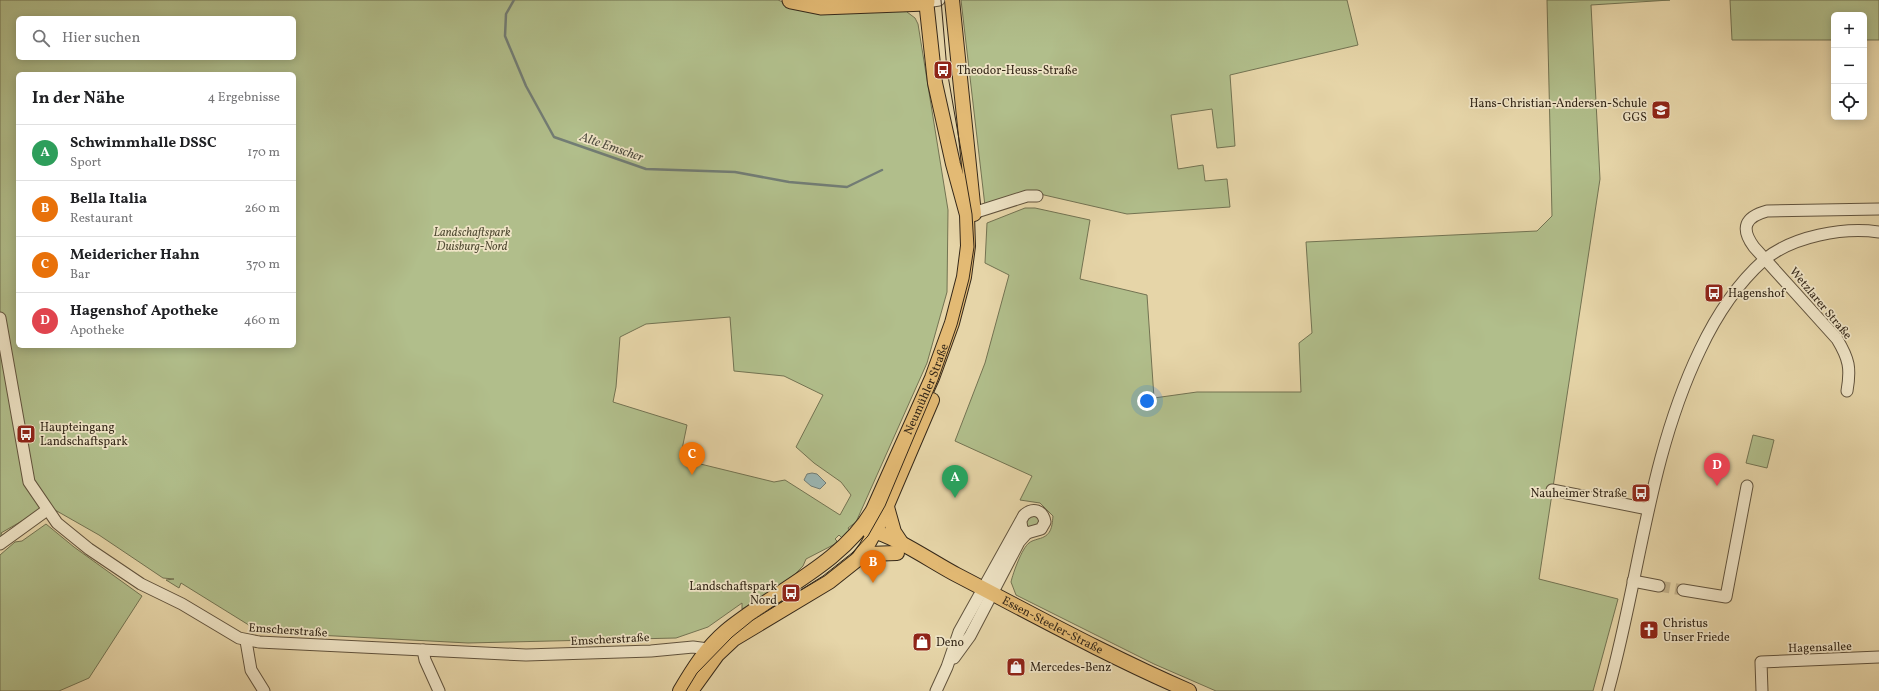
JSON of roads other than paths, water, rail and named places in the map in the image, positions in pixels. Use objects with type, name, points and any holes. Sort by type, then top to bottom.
[{"type":"highway","points":[[791,0],[821,6],[930,1]]},
{"type":"main road","name":"Neumühler Straße","points":[[680,691],[694,667],[712,652],[824,586],[858,559],[874,535],[919,434],[958,326],[974,263],[976,246],[970,215],[952,0]]},
{"type":"main road","name":"Neumühler Straße","points":[[691,691],[712,652],[725,632],[749,613],[831,557],[862,529],[873,510],[929,385],[952,323],[966,262],[970,215],[953,164],[935,83],[930,1]]},
{"type":"main road","points":[[858,559],[868,554],[901,549],[894,532],[887,507]]},
{"type":"main road","name":"Essen-Steeler-Straße","points":[[862,529],[901,549],[921,562],[939,566],[1149,674],[1189,691]]},
{"type":"street","points":[[970,215],[1027,196],[1037,196]]},
{"type":"street","name":"Wetzlarer Straße","points":[[1847,391],[1850,376],[1849,364],[1847,356],[1837,339],[1754,247],[1747,237],[1746,225],[1749,219],[1756,214],[1767,210],[1879,209]]},
{"type":"street","points":[[1608,691],[1648,509],[1669,426],[1705,339],[1736,289],[1766,259],[1808,238],[1832,232],[1854,230],[1879,232]]},
{"type":"street","name":"Emscherstraße","points":[[0,318],[29,482],[47,510],[68,533],[125,574],[146,587],[187,607],[235,636],[246,641],[526,656],[651,651],[684,647],[712,652]]},
{"type":"street","points":[[1683,590],[1726,597],[1748,486]]},
{"type":"street","points":[[1552,490],[1648,509]]},
{"type":"street","points":[[0,544],[47,510]]},
{"type":"street","points":[[936,691],[947,667],[959,632],[988,591],[1018,542],[1027,533],[1041,529],[1045,522],[1044,515],[1038,510],[1030,511],[1024,516],[988,591]]},
{"type":"street","points":[[1021,522],[1022,529],[1027,533]]},
{"type":"street","points":[[1633,581],[1659,586]]},
{"type":"street","points":[[246,641],[252,670],[264,691]]},
{"type":"street","points":[[423,650],[439,691]]},
{"type":"street","name":"Hagensallee","points":[[1762,691],[1761,662],[1879,657]]},
{"type":"water","points":[[807,474],[817,474],[826,483],[820,489],[811,486],[804,480]]},
{"type":"waterway","name":"Alte Emscher","points":[[514,0],[506,14],[505,36],[526,86],[554,137],[646,169],[735,172],[789,182],[847,187],[882,170]]},
{"type":"tunnel","points":[[1659,586],[1683,590]]},
{"type":"tram line","points":[[686,691],[697,673],[732,637],[753,620],[823,576],[852,553],[868,536],[885,506],[938,380],[957,325],[969,279],[974,247],[972,214],[947,70],[941,0]]},
{"type":"place","name":"Theodor-Heuss-Straße","points":[[943,70]]},
{"type":"place","name":"Hans-Christian-Andersen-Schule GGS","points":[[1661,110]]},
{"type":"place","name":"Hagenshof","points":[[1714,293]]},
{"type":"place","name":"Haupteingang Landschaftspark","points":[[26,434]]},
{"type":"place","name":"Meidericher Hahn","points":[[692,475]]},
{"type":"place","name":"Hagenshof Apotheke","points":[[1717,486]]},
{"type":"place","name":"Nauheimer Straße","points":[[1641,493]]},
{"type":"place","name":"Schwimmhalle DSSC","points":[[955,498]]},
{"type":"place","name":"Bella Italia","points":[[873,583]]},
{"type":"place","name":"Landschaftspark Nord","points":[[791,593]]},
{"type":"place","name":"Christus Unser Friede","points":[[1649,630]]},
{"type":"place","name":"Deno","points":[[922,642]]},
{"type":"place","name":"Mercedes-Benz","points":[[1016,667]]},
{"type":"park label","name":"Landschaftspark Duisburg-Nord","points":[[472,239]]}]
